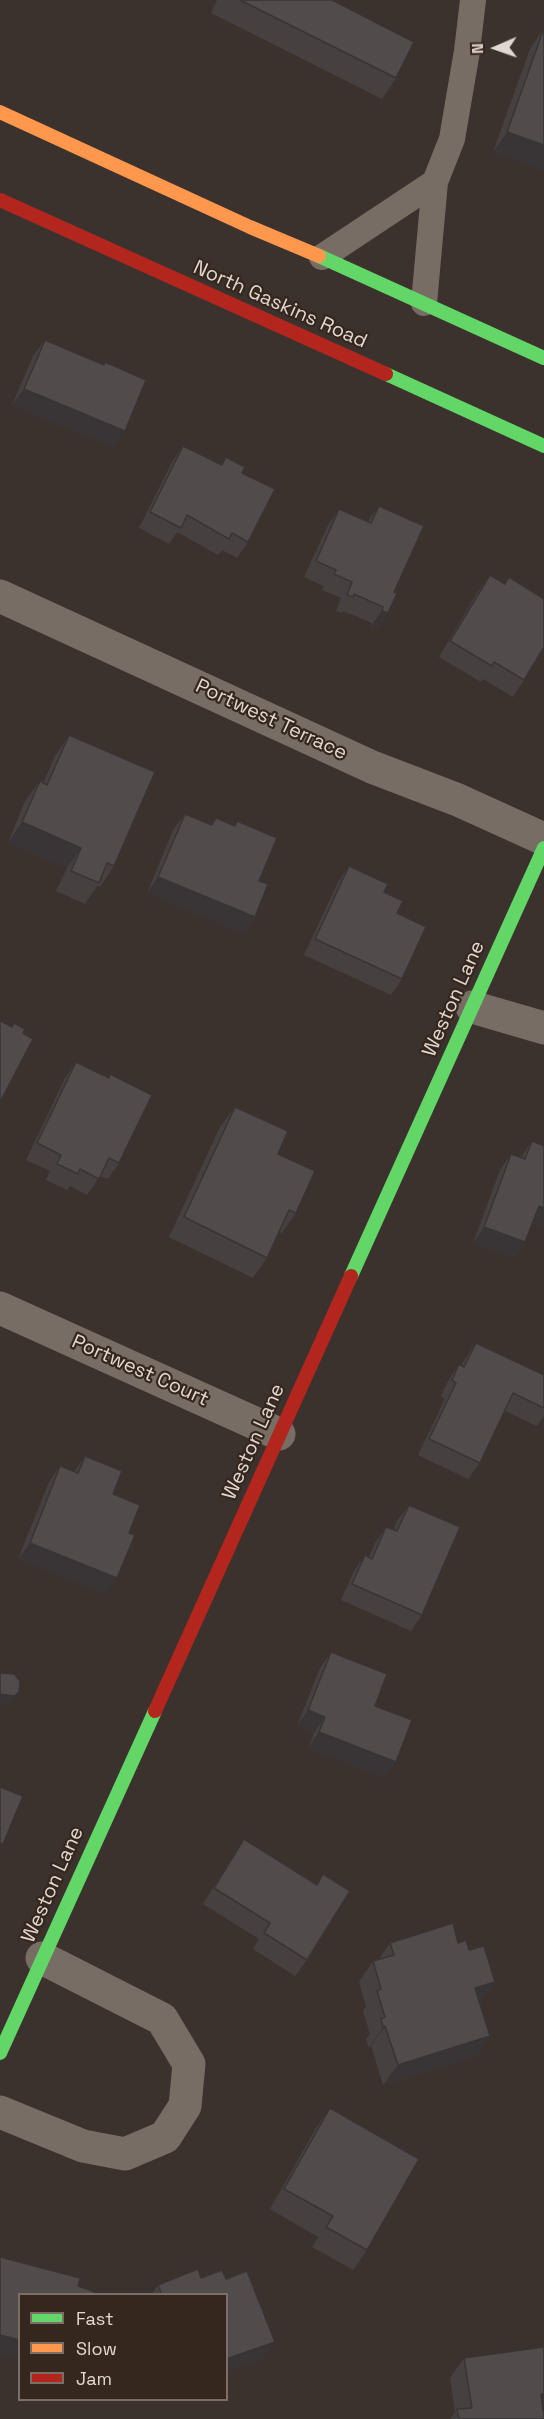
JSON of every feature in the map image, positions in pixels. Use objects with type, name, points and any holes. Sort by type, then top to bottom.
[{"type":"street","points":[[0,112],[544,358]]},
{"type":"street","name":"North Gaskins Road","points":[[0,200],[544,446]]},
{"type":"street","name":"Portwest Terrace","points":[[0,596],[372,767],[458,800],[544,839]]},
{"type":"street","name":"Weston Lane","points":[[0,2053],[544,848]]},
{"type":"street","points":[[472,1006],[544,1028]]},
{"type":"street","name":"Portwest Court","points":[[0,1308],[279,1434]]},
{"type":"street","points":[[0,2112],[83,2146],[125,2154],[165,2137],[185,2106],[189,2064],[162,2019],[42,1958]]},
{"type":"lane","points":[[424,303],[435,182],[452,139],[473,0]]},
{"type":"lane","points":[[322,257],[435,182]]},
{"type":"building","points":[[240,0],[332,0],[414,42],[396,78]]},
{"type":"building","points":[[544,28],[544,145],[507,132]]},
{"type":"building","points":[[45,340],[146,380],[125,431],[24,389]]},
{"type":"building","points":[[183,446],[222,465],[226,457],[245,467],[242,473],[275,489],[248,542],[232,533],[229,539],[187,515],[181,528],[150,512]]},
{"type":"building","points":[[379,506],[424,526],[394,592],[397,593],[388,613],[382,611],[383,607],[354,594],[353,597],[347,595],[352,582],[334,574],[336,570],[316,561],[339,509],[371,523]]},
{"type":"building","points":[[490,575],[505,584],[509,577],[544,599],[544,647],[524,680],[494,662],[492,666],[450,641]]},
{"type":"building","points":[[69,735],[155,772],[114,866],[107,863],[99,883],[71,871],[81,848],[22,822],[40,781],[47,785]]},
{"type":"building","points":[[185,814],[212,825],[216,818],[235,826],[237,821],[277,838],[259,881],[268,884],[255,917],[158,877]]},
{"type":"building","points":[[349,866],[388,884],[384,892],[403,901],[397,913],[426,927],[402,979],[315,939]]},
{"type":"building","points":[[1,1021],[12,1027],[14,1023],[25,1029],[23,1033],[33,1039],[0,1102],[0,1023]]},
{"type":"building","points":[[76,1062],[109,1078],[110,1074],[152,1095],[119,1163],[109,1158],[99,1179],[80,1169],[78,1174],[57,1164],[61,1155],[37,1143]]},
{"type":"building","points":[[235,1107],[288,1131],[278,1154],[315,1171],[296,1213],[289,1210],[267,1258],[184,1217]]},
{"type":"building","points":[[532,1141],[544,1146],[544,1208],[539,1206],[525,1242],[484,1227],[511,1154],[525,1159]]},
{"type":"building","points":[[476,1343],[544,1375],[544,1408],[513,1393],[480,1463],[429,1439],[456,1383],[452,1380],[459,1364],[464,1367]]},
{"type":"building","points":[[85,1456],[122,1471],[113,1494],[140,1505],[129,1533],[135,1535],[117,1578],[30,1543],[60,1466],[78,1473]]},
{"type":"building","points":[[409,1505],[460,1527],[422,1615],[352,1584],[365,1555],[372,1559],[386,1527],[397,1531]]},
{"type":"building","points":[[331,1652],[387,1674],[375,1706],[412,1720],[396,1762],[319,1732],[325,1717],[308,1710]]},
{"type":"building","points":[[0,1673],[14,1674],[20,1681],[19,1692],[14,1696],[0,1694]]},
{"type":"building","points":[[0,1787],[23,1796],[3,1844],[0,1843]]},
{"type":"building","points":[[244,1839],[317,1885],[323,1874],[350,1891],[307,1960],[264,1933],[270,1923],[214,1888]]},
{"type":"building","points":[[453,1923],[458,1943],[466,1940],[469,1950],[484,1946],[495,1982],[475,1988],[490,2036],[398,2065],[381,2019],[385,2017],[377,1991],[381,1989],[373,1961],[394,1955],[390,1943]]},
{"type":"building","points":[[330,2108],[419,2159],[367,2250],[326,2227],[333,2216],[284,2189]]},
{"type":"building","points":[[0,2257],[80,2278],[78,2286],[95,2292],[18,2293],[18,2340],[0,2335]]},
{"type":"building","points":[[198,2269],[201,2278],[222,2270],[226,2279],[247,2271],[275,2342],[228,2358],[228,2293],[161,2293],[158,2285]]},
{"type":"building","points":[[544,2347],[544,2394],[541,2394],[544,2419],[459,2419],[457,2409],[472,2408],[464,2358]]},
{"type":"traffic: fast","points":[[319,256],[544,358]]},
{"type":"traffic: fast","points":[[386,374],[544,446]]},
{"type":"traffic: fast","points":[[351,1276],[544,848]]},
{"type":"traffic: fast","points":[[0,2053],[155,1711]]},
{"type":"traffic: slow","points":[[0,112],[250,227],[319,256]]},
{"type":"traffic: jam","points":[[0,200],[386,374]]},
{"type":"traffic: jam","points":[[155,1711],[351,1276]]}]
